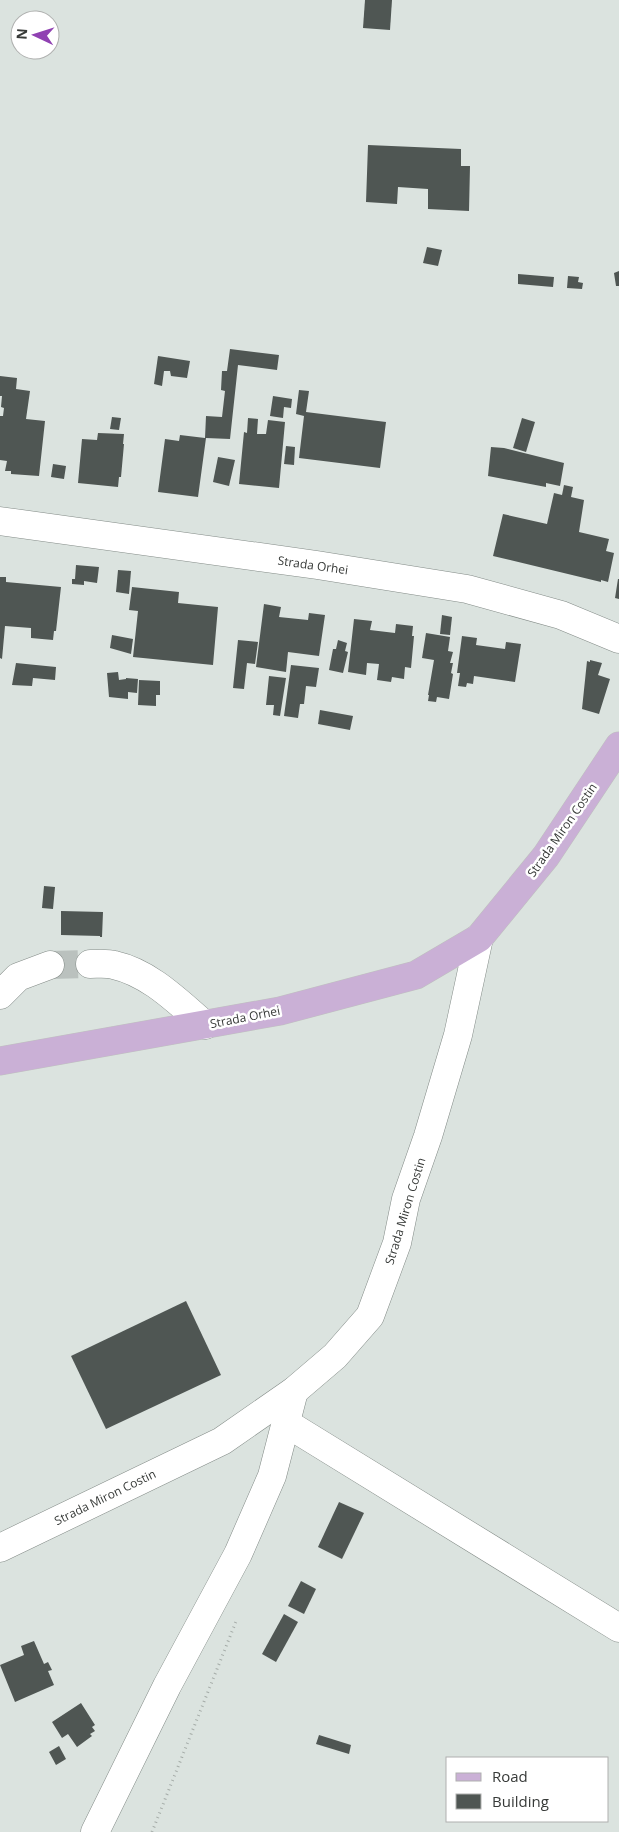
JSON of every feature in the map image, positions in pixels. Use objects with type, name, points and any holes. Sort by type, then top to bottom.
[{"type":"main road","name":"Strada Miron Costin","points":[[479,938],[546,856],[619,746]]},
{"type":"main road","name":"Strada Orhei","points":[[0,1061],[280,1011],[416,975],[479,938]]},
{"type":"street","name":"Strada Orhei","points":[[0,521],[317,564],[467,589],[561,615],[619,639]]},
{"type":"street","name":"Strada Miron Costin","points":[[0,1548],[222,1441],[294,1391],[335,1356],[370,1316],[397,1243],[406,1199],[428,1136],[458,1035],[479,938]]},
{"type":"street","points":[[90,964],[113,965],[137,974],[162,988],[205,1025]]},
{"type":"street","points":[[0,995],[18,977],[50,965]]},
{"type":"street","points":[[95,1832],[167,1686],[238,1554],[272,1476],[294,1391]]},
{"type":"street","points":[[286,1423],[619,1628]]},
{"type":"building","points":[[365,0],[392,0],[390,30],[363,28]]},
{"type":"building","points":[[368,145],[461,149],[461,166],[470,166],[469,211],[428,209],[428,189],[398,187],[397,204],[366,202]]},
{"type":"building","points":[[427,247],[442,250],[438,266],[423,263]]},
{"type":"building","points":[[619,271],[619,286],[616,286],[614,273]]},
{"type":"building","points":[[518,274],[554,277],[553,287],[518,284]]},
{"type":"building","points":[[568,276],[579,277],[578,282],[583,283],[582,289],[567,288]]},
{"type":"building","points":[[230,349],[279,355],[277,370],[238,365],[230,439],[206,438],[198,497],[158,492],[165,439],[179,441],[180,435],[205,438],[206,416],[222,417],[225,391],[221,390],[222,371],[227,371]]},
{"type":"building","points":[[158,356],[190,361],[187,378],[171,376],[170,371],[164,371],[162,386],[154,384]]},
{"type":"building","points":[[0,376],[17,378],[16,389],[30,391],[26,419],[45,421],[39,476],[11,474],[11,471],[5,471],[7,461],[0,460],[0,416],[3,416],[4,408],[1,407]]},
{"type":"building","points":[[299,390],[309,391],[306,412],[386,422],[380,468],[299,458],[304,416],[296,414]]},
{"type":"building","points":[[273,396],[292,399],[291,408],[284,407],[283,418],[270,416]]},
{"type":"building","points":[[112,417],[121,418],[119,430],[110,429]]},
{"type":"building","points":[[248,418],[258,419],[257,434],[266,434],[268,420],[285,422],[279,488],[239,484],[244,432],[247,433]]},
{"type":"building","points":[[522,418],[535,422],[526,452],[513,448]]},
{"type":"building","points":[[98,433],[124,434],[121,477],[119,477],[118,487],[78,483],[82,439],[97,440]]},
{"type":"building","points":[[286,446],[295,447],[294,465],[284,464]]},
{"type":"building","points":[[491,447],[504,448],[564,463],[560,486],[546,483],[546,487],[488,476]]},
{"type":"building","points":[[218,457],[235,460],[229,486],[213,482]]},
{"type":"building","points":[[53,464],[66,466],[64,479],[51,477]]},
{"type":"building","points":[[564,485],[573,487],[571,497],[584,500],[579,532],[609,539],[606,551],[614,553],[608,582],[601,580],[601,582],[493,556],[503,514],[547,524],[554,493],[562,495]]},
{"type":"building","points":[[76,565],[99,567],[97,583],[84,581],[84,585],[72,584],[72,579],[75,579]]},
{"type":"building","points":[[118,570],[131,571],[129,594],[116,592]]},
{"type":"building","points":[[0,577],[6,577],[6,582],[61,587],[56,631],[54,631],[53,640],[31,638],[31,628],[5,626],[2,659],[0,658]]},
{"type":"building","points":[[619,579],[619,599],[615,598]]},
{"type":"building","points":[[132,587],[179,592],[178,603],[218,607],[213,665],[133,657],[138,611],[129,610]]},
{"type":"building","points":[[264,604],[281,607],[279,617],[308,620],[309,613],[325,615],[319,656],[288,652],[286,672],[256,667]]},
{"type":"building","points":[[442,615],[452,617],[450,635],[440,634]]},
{"type":"building","points":[[354,619],[372,621],[370,630],[395,633],[396,624],[413,626],[411,668],[405,667],[404,679],[392,677],[391,682],[377,680],[379,664],[367,663],[366,675],[348,672]]},
{"type":"building","points":[[426,633],[450,637],[448,651],[453,652],[450,663],[453,663],[451,673],[453,674],[449,699],[437,697],[436,702],[428,701],[434,660],[422,658]]},
{"type":"building","points":[[112,635],[133,639],[131,654],[110,648]]},
{"type":"building","points":[[462,636],[477,638],[476,645],[505,649],[506,642],[521,644],[515,682],[474,676],[473,684],[467,683],[466,687],[458,686],[460,673],[457,673]]},
{"type":"building","points":[[238,640],[258,642],[255,664],[247,663],[244,689],[233,688]]},
{"type":"building","points":[[338,640],[347,643],[345,651],[348,652],[343,673],[329,670],[333,649],[336,649]]},
{"type":"building","points":[[590,660],[602,663],[598,675],[610,679],[599,714],[582,709],[587,661],[590,662]]},
{"type":"building","points":[[16,663],[56,667],[55,680],[33,678],[32,686],[12,685]]},
{"type":"building","points":[[291,665],[319,668],[316,687],[306,686],[304,704],[300,704],[298,718],[284,716]]},
{"type":"building","points":[[118,672],[119,680],[126,678],[138,679],[137,693],[128,692],[128,699],[109,697],[107,673]]},
{"type":"building","points":[[269,676],[286,678],[280,716],[273,715],[274,705],[266,705]]},
{"type":"building","points":[[139,680],[160,681],[160,695],[156,695],[156,706],[138,705]]},
{"type":"building","points":[[320,710],[353,716],[350,730],[318,724]]},
{"type":"building","points":[[44,886],[55,887],[53,909],[42,908]]},
{"type":"building","points":[[61,911],[103,912],[102,937],[61,935]]},
{"type":"building","points":[[186,1301],[221,1375],[106,1429],[71,1356]]},
{"type":"building","points":[[339,1502],[364,1513],[342,1559],[318,1547]]},
{"type":"building","points":[[301,1581],[316,1589],[304,1614],[288,1606]]},
{"type":"building","points":[[284,1614],[298,1622],[276,1662],[262,1654]]},
{"type":"building","points":[[34,1641],[44,1664],[48,1662],[52,1670],[48,1671],[54,1685],[15,1702],[0,1665],[24,1655],[21,1646]]},
{"type":"building","points":[[81,1703],[95,1725],[92,1727],[95,1731],[90,1734],[92,1736],[77,1747],[68,1734],[62,1738],[52,1722]]},
{"type":"building","points":[[319,1735],[351,1745],[349,1754],[316,1744]]},
{"type":"building","points":[[59,1746],[66,1759],[56,1765],[49,1752]]},
{"type":"tunnel","points":[[50,965],[90,964]]}]
